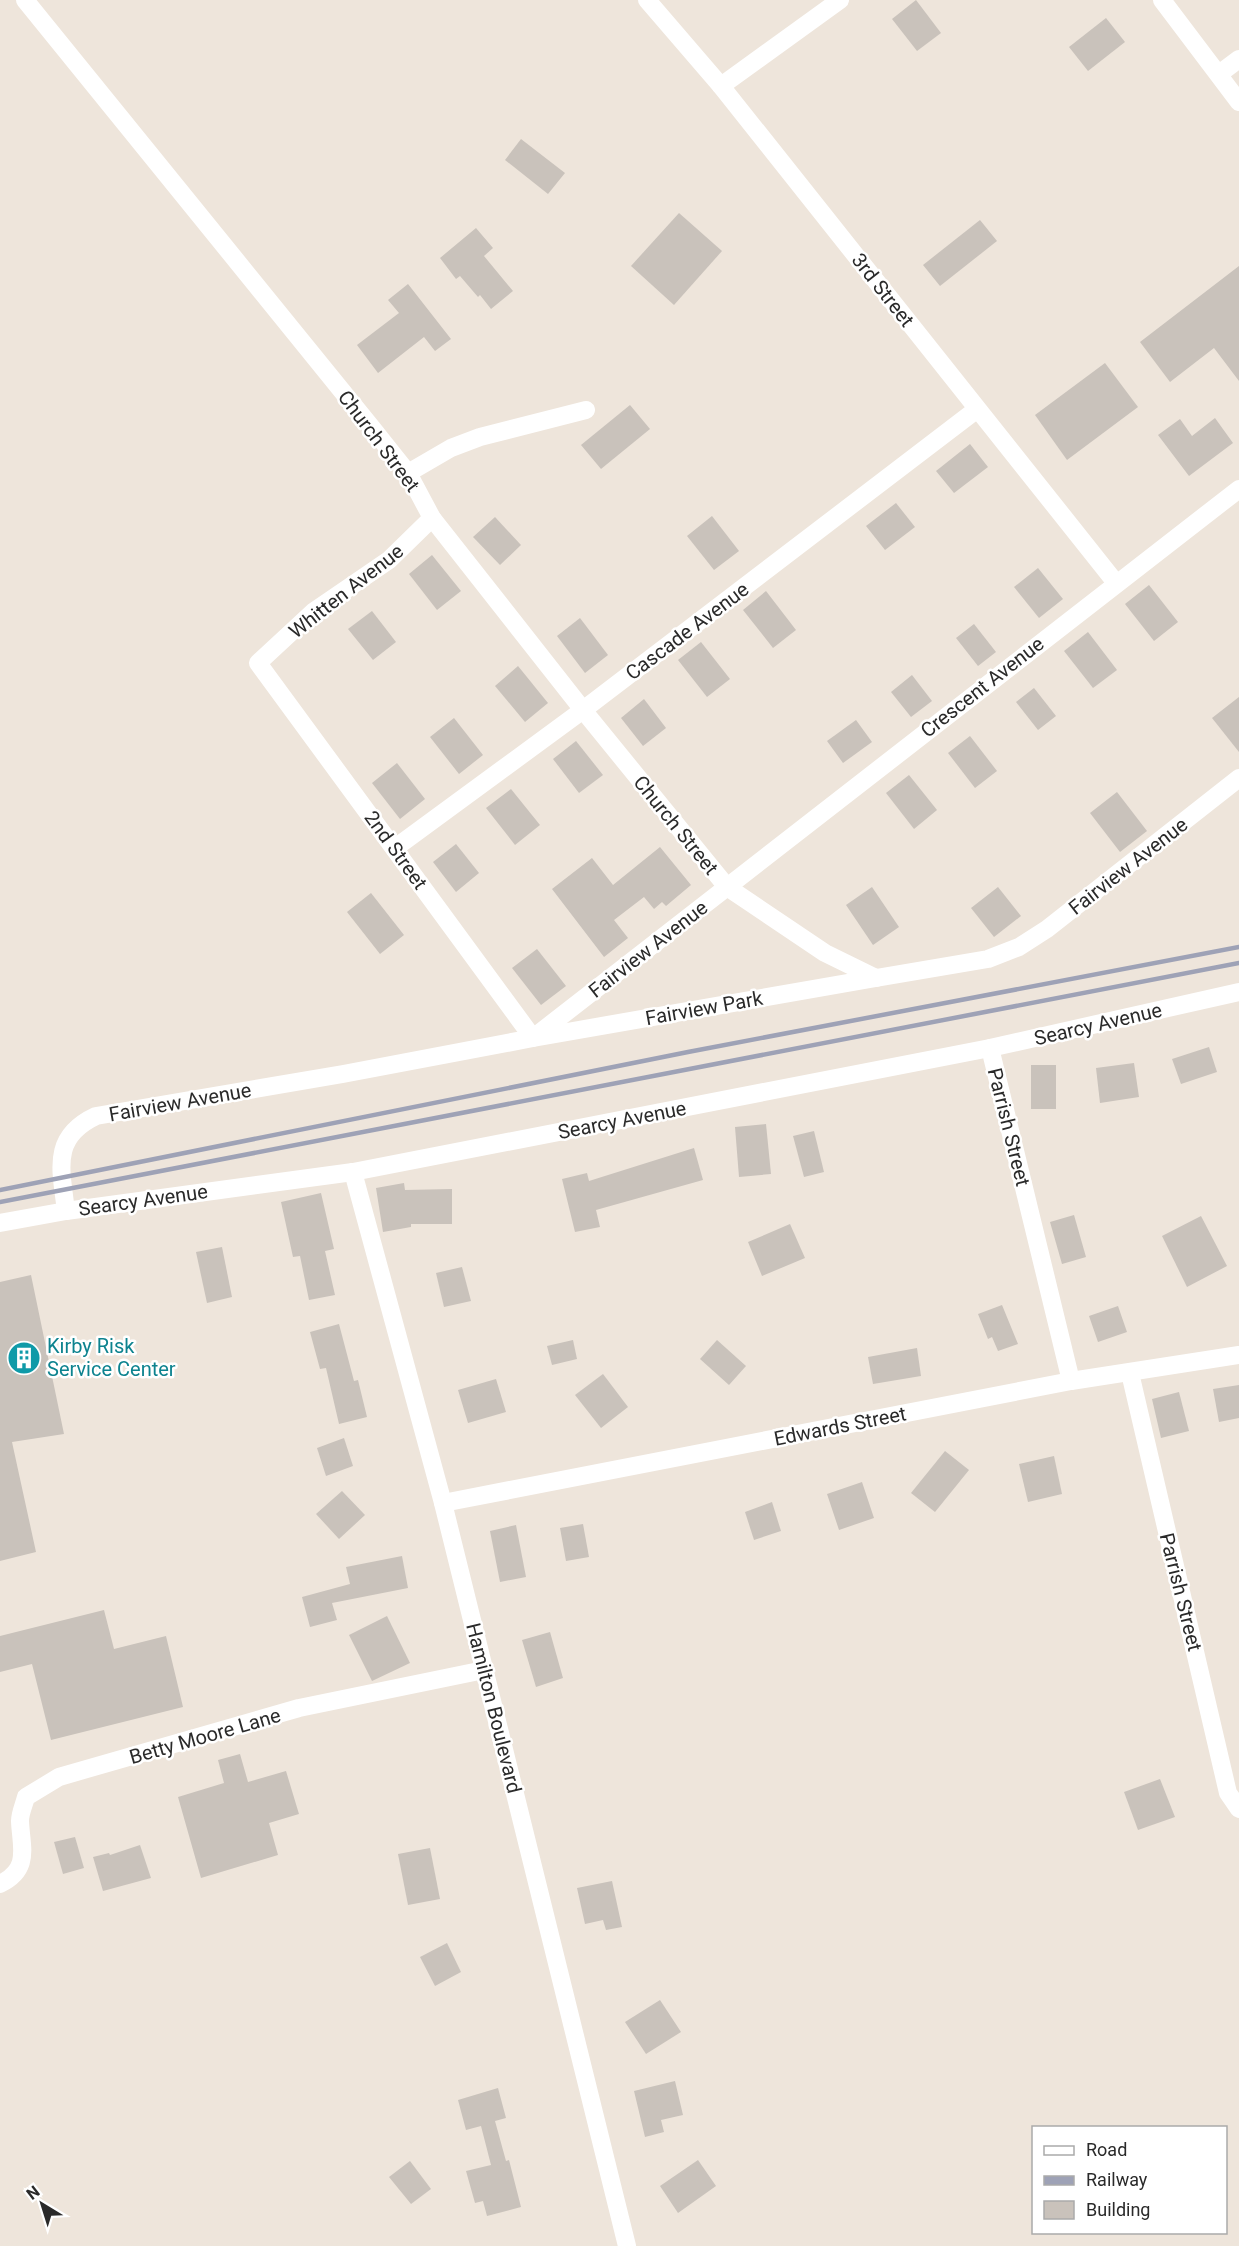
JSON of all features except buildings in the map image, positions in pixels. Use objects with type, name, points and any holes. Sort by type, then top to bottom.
[{"type":"street","name":"Church Street","points":[[25,0],[408,473],[432,518],[583,710],[727,887]]},
{"type":"street","name":"3rd Street","points":[[647,0],[721,86],[976,410],[1116,583]]},
{"type":"street","points":[[721,86],[840,0]]},
{"type":"street","points":[[1162,0],[1239,102]]},
{"type":"street","points":[[1219,74],[1239,59]]},
{"type":"street","name":"Cascade Avenue","points":[[395,848],[583,710],[976,410]]},
{"type":"street","points":[[408,473],[451,448],[480,437],[586,411]]},
{"type":"street","name":"Crescent Avenue","points":[[727,887],[1239,489]]},
{"type":"street","name":"Whitten Avenue","points":[[258,663],[313,612],[389,560],[432,518]]},
{"type":"street","name":"2nd Street","points":[[258,663],[533,1038]]},
{"type":"street","name":"Fairview Avenue","points":[[66,1210],[62,1154],[70,1133],[81,1123],[96,1116],[343,1074],[533,1038],[727,887],[825,953],[876,978],[988,958],[1019,947],[1047,929],[1239,778]]},
{"type":"street","name":"Fairview Park","points":[[533,1038],[876,978]]},
{"type":"street","name":"Searcy Avenue","points":[[0,1223],[66,1210],[353,1172],[990,1048],[1239,992]]},
{"type":"street","name":"Parrish Street","points":[[990,1048],[1071,1381]]},
{"type":"street","name":"Hamilton Boulevard","points":[[353,1172],[443,1503],[627,2246]]},
{"type":"street","name":"Edwards Street","points":[[443,1503],[1071,1381],[1239,1355]]},
{"type":"street","name":"Parrish Street","points":[[1130,1373],[1228,1793],[1239,1809]]},
{"type":"street","name":"Betty Moore Lane","points":[[0,1884],[16,1871],[24,1855],[20,1818],[26,1797],[59,1777],[299,1708],[484,1670]]},
{"type":"railway","points":[[0,1190],[688,1052],[1239,947]]},
{"type":"railway","points":[[0,1202],[1239,963]]},
{"type":"place","name":"Kirby Risk Service Center","points":[[24,1358]]}]
